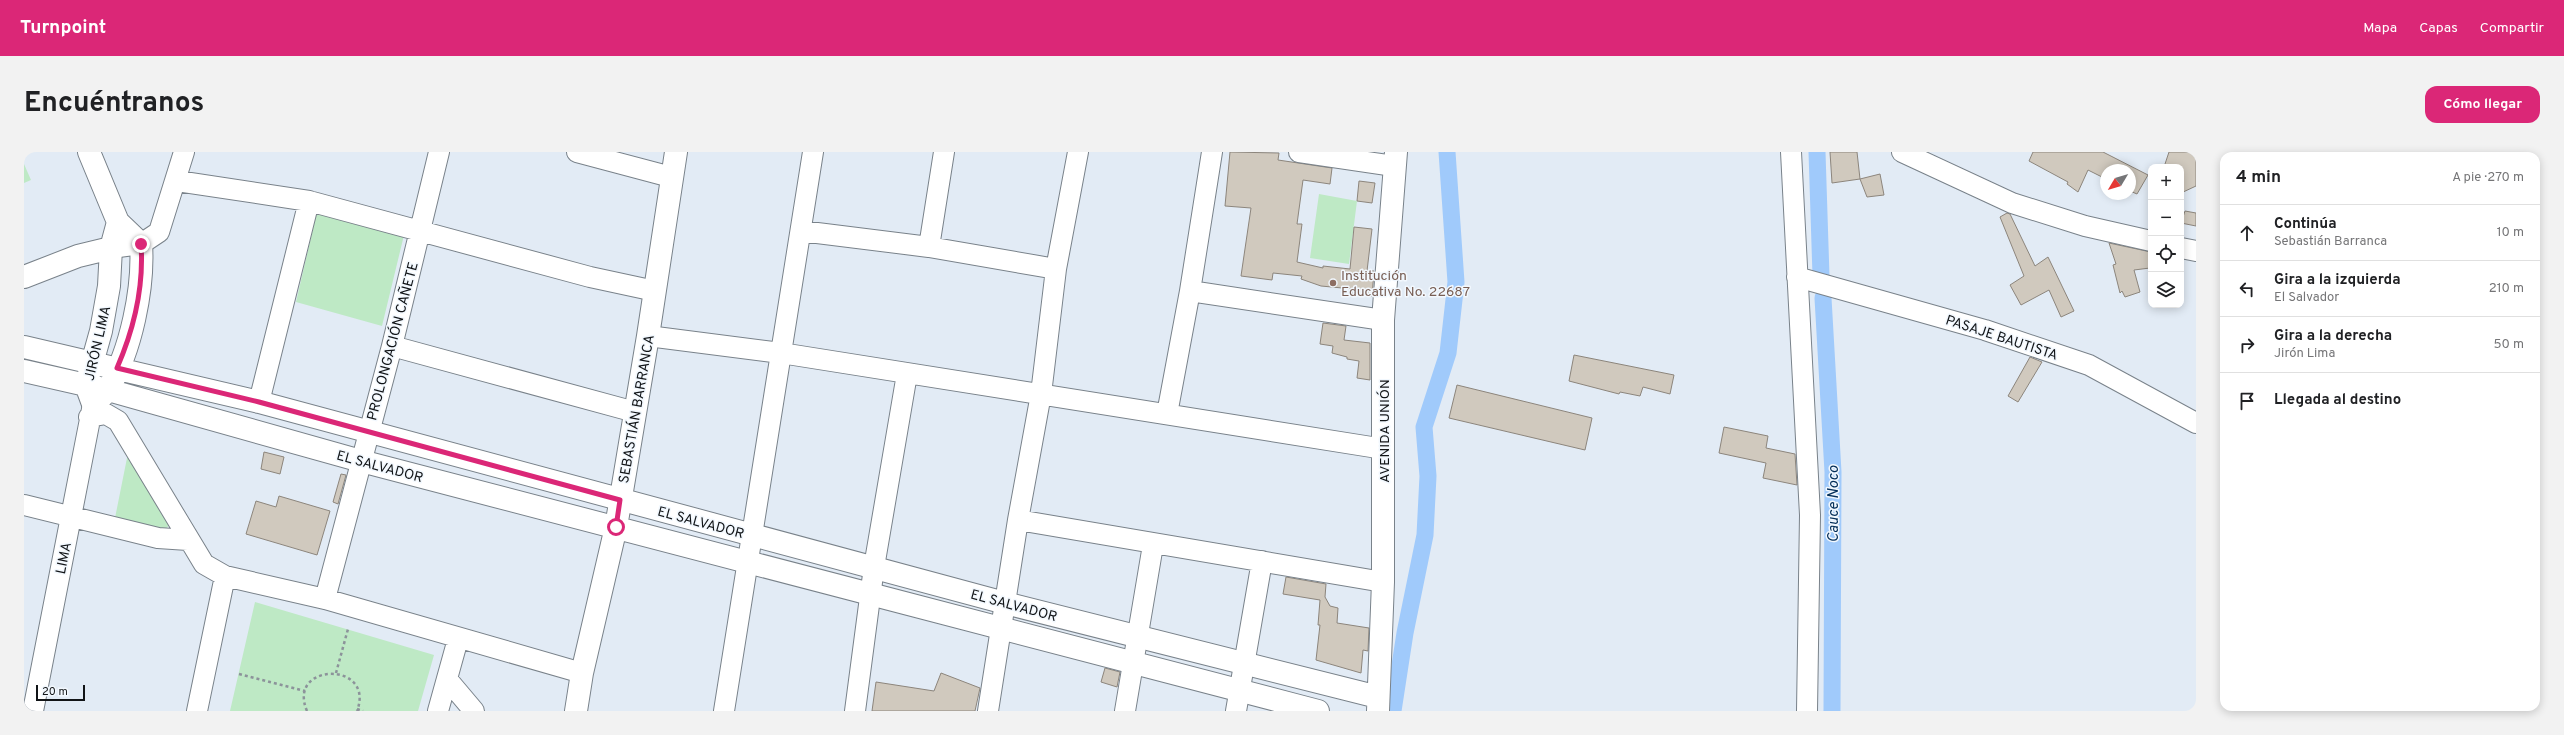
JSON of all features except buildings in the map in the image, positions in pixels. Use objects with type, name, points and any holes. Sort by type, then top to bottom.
[{"type":"street","points":[[90,152],[118,222],[141,244]]},
{"type":"street","points":[[24,277],[78,256],[111,248],[141,244],[159,232],[177,181],[184,152]]},
{"type":"street","name":"PROLONGACIÓN CAÑETE","points":[[325,599],[360,461],[392,346],[439,152]]},
{"type":"street","points":[[577,152],[671,177]]},
{"type":"street","name":"SEBASTIÁN BARRANCA","points":[[576,711],[582,673],[616,527],[656,291],[671,177],[676,152]]},
{"type":"street","points":[[724,711],[813,152]]},
{"type":"street","points":[[929,247],[944,152]]},
{"type":"street","points":[[988,711],[1018,520],[1041,394],[1056,269],[1078,152]]},
{"type":"street","points":[[1167,414],[1190,291],[1212,152]]},
{"type":"street","points":[[1299,152],[1395,159]]},
{"type":"street","points":[[1791,152],[1810,515],[1807,711]]},
{"type":"street","points":[[1902,152],[2012,203],[2085,226],[2148,240]]},
{"type":"street","name":"AVENIDA UNIÓN","points":[[1378,704],[1383,582],[1383,320],[1395,159]]},
{"type":"street","points":[[177,181],[308,201],[421,230],[590,277],[656,291]]},
{"type":"street","points":[[259,402],[308,201]]},
{"type":"street","name":"JIRÓN LIMA","points":[[94,399],[92,362],[109,286],[111,248],[118,222]]},
{"type":"street","points":[[801,231],[929,247],[1056,269]]},
{"type":"street","name":"JIRÓN LIMA","points":[[94,399],[117,368],[128,343],[138,302],[143,271],[141,244]]},
{"type":"street","points":[[2184,249],[2196,251]]},
{"type":"street","name":"PASAJE BAUTISTA","points":[[1797,277],[1985,330],[2089,365],[2196,423]]},
{"type":"street","points":[[1190,291],[1383,320]]},
{"type":"street","points":[[648,336],[782,353],[1384,449]]},
{"type":"street","points":[[392,346],[635,412]]},
{"type":"street","name":"EL SALVADOR","points":[[24,347],[259,402],[751,536],[874,567],[1005,603],[1246,662],[1378,704]]},
{"type":"street","name":"EL SALVADOR","points":[[24,371],[94,399],[360,461],[616,527],[870,595],[1002,628],[1133,664],[1238,701],[1318,711]]},
{"type":"street","points":[[854,711],[874,567],[907,374]]},
{"type":"street","points":[[94,399],[106,414],[118,421],[188,540],[204,564],[225,576],[325,599],[458,639],[582,673]]},
{"type":"street","name":"LIMA","points":[[33,711],[94,399]]},
{"type":"street","points":[[24,504],[158,538],[188,540]]},
{"type":"street","points":[[1018,520],[1153,545],[1262,561],[1383,582]]},
{"type":"street","points":[[1125,711],[1153,545]]},
{"type":"street","points":[[1238,701],[1246,662],[1262,561]]},
{"type":"street","points":[[197,711],[225,576]]},
{"type":"street","points":[[438,711],[458,639]]},
{"type":"street","points":[[447,679],[474,711]]},
{"type":"path","points":[[336,673],[348,630]]},
{"type":"path","points":[[306,711],[304,699],[309,684],[321,674],[336,673],[353,682],[359,700],[357,710],[363,711]]},
{"type":"path","points":[[239,674],[306,691]]},
{"type":"green space","points":[[24,164],[31,180],[24,183]]},
{"type":"green space","points":[[1319,194],[1357,201],[1349,264],[1310,258]]},
{"type":"green space","points":[[317,211],[404,235],[382,326],[296,302]]},
{"type":"green space","points":[[135,453],[170,525],[164,530],[115,518],[127,458]]},
{"type":"green space","points":[[255,602],[434,655],[418,711],[230,711]]},
{"type":"waterway","points":[[1393,711],[1405,633],[1425,535],[1428,476],[1424,427],[1448,353],[1456,282],[1447,152]]},
{"type":"waterway","name":"Cauce Noco","points":[[1817,152],[1821,276]]},
{"type":"waterway","name":"Cauce Noco","points":[[1823,298],[1833,472],[1832,711]]},
{"type":"place","name":"Institución Educativa No. 22687","points":[[1333,283]]},
{"type":"route","points":[[141,244],[143,271],[138,302],[128,343],[117,368],[259,402],[620,500],[616,527]]}]
